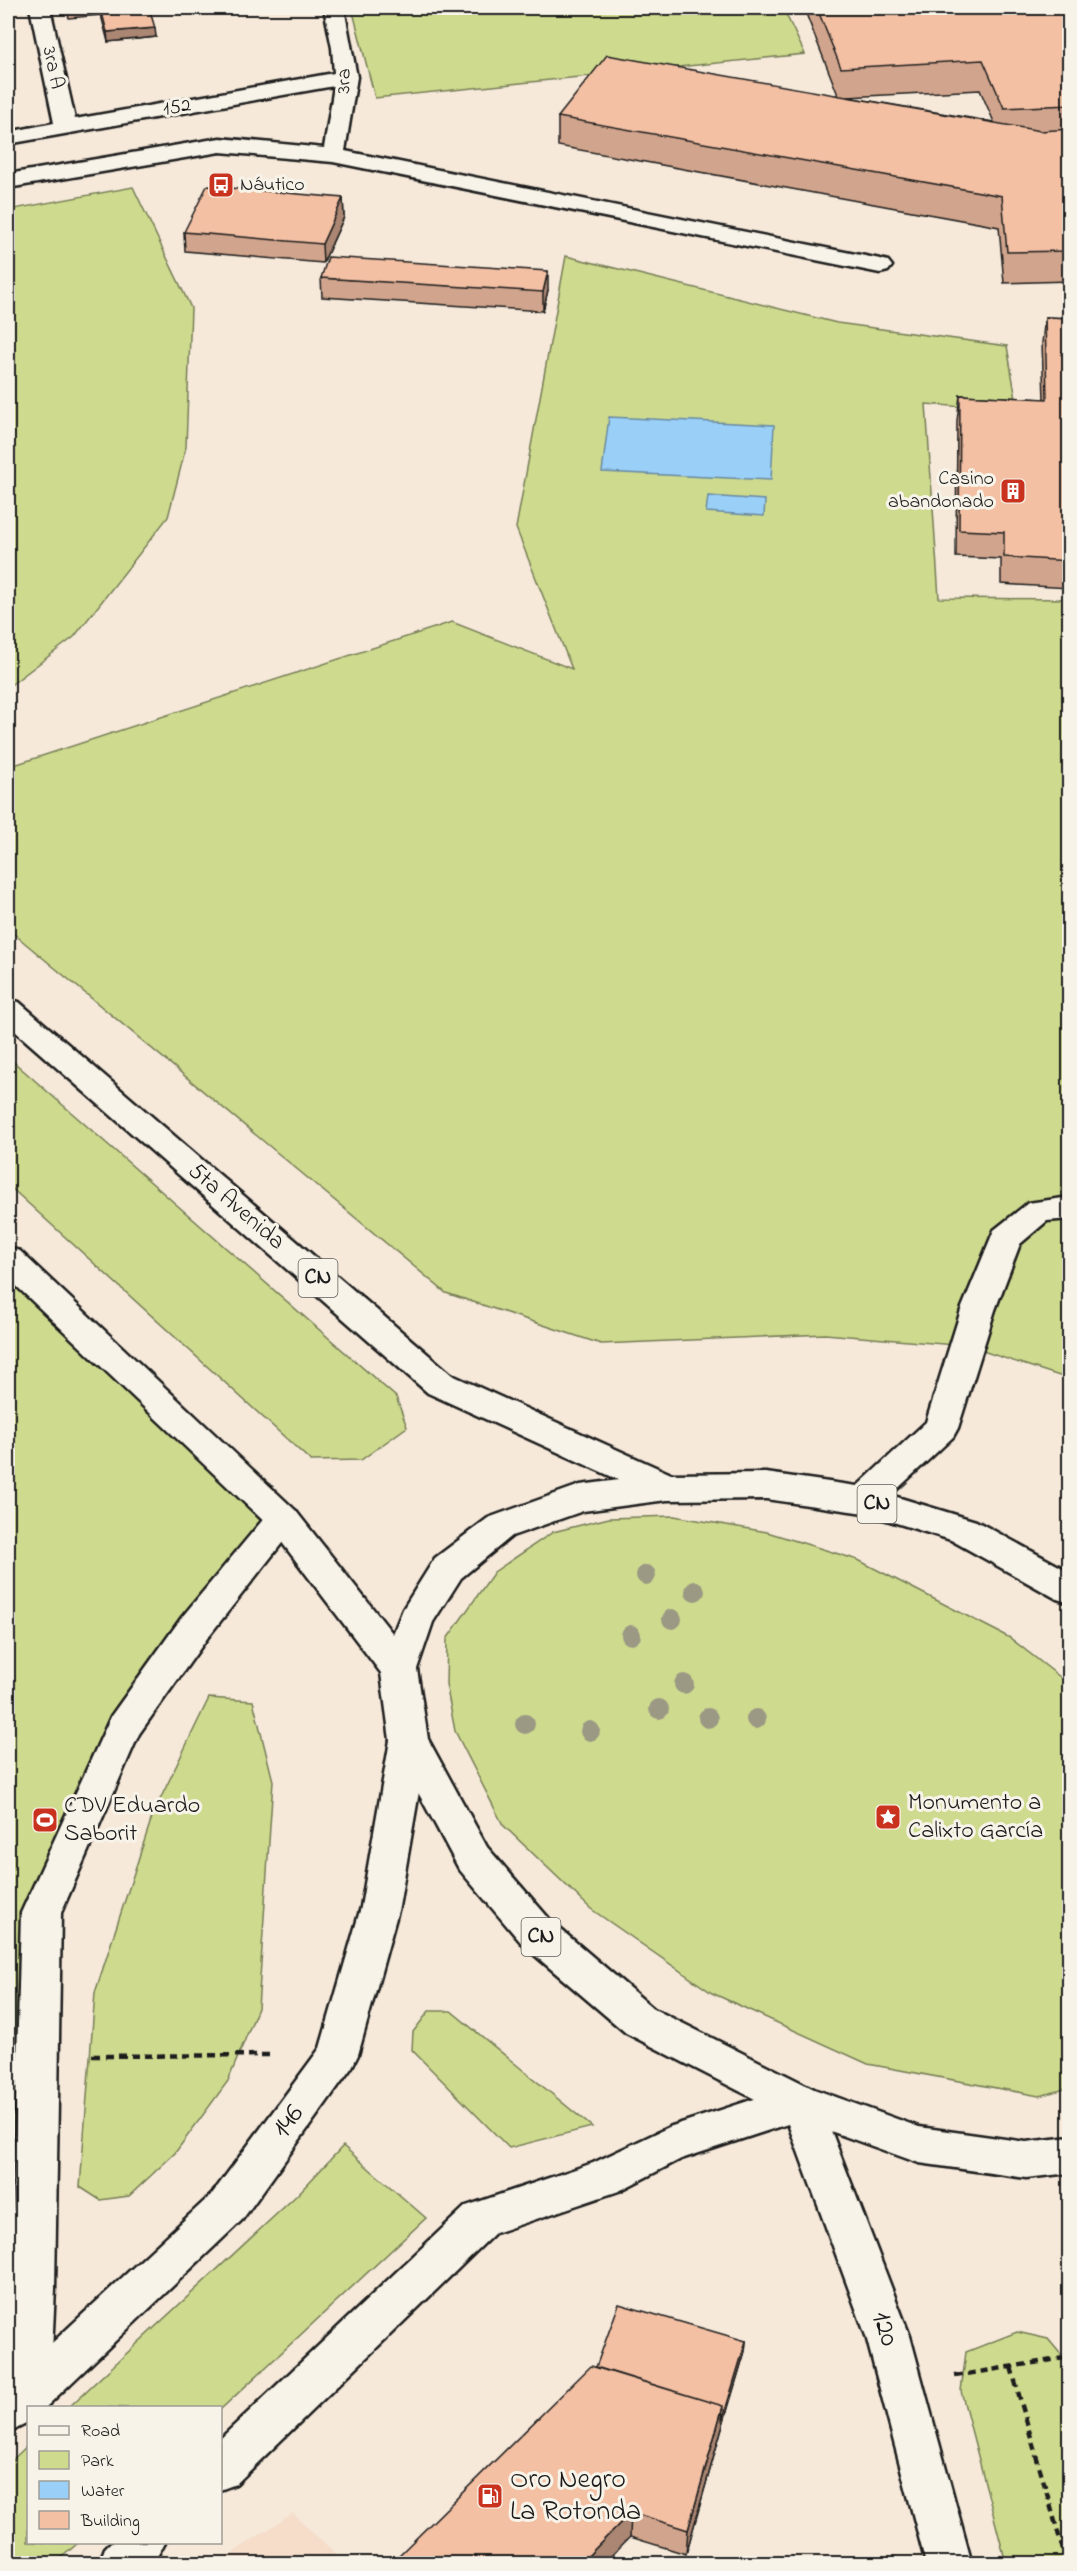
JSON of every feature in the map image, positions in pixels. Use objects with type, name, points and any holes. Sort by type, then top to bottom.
[{"type":"main road","name":"3ra A","points":[[40,8],[66,129]]},
{"type":"main road","name":"3ra","points":[[333,155],[346,97],[344,40],[334,8]]},
{"type":"main road","name":"152","points":[[8,138],[346,77]]},
{"type":"main road","name":"152","points":[[8,181],[220,145],[333,155],[880,266]]},
{"type":"main road","name":"5ta Avenida","points":[[8,1009],[440,1384],[667,1487]]},
{"type":"main road","points":[[864,1500],[941,1428],[978,1310],[1006,1238],[1039,1211],[1070,1208]]},
{"type":"main road","name":"CN","points":[[8,1259],[283,1519],[399,1669]]},
{"type":"main road","name":"CN","points":[[1070,1589],[963,1530],[864,1500],[766,1486],[667,1487],[580,1498],[500,1527],[448,1568],[416,1619],[399,1669],[409,1740],[473,1858],[538,1934],[640,2021],[800,2102],[919,2145],[1026,2160],[1070,2155]]},
{"type":"main road","points":[[18,2403],[34,2289],[41,1913],[124,1727],[195,1627],[283,1519]]},
{"type":"main road","name":"146","points":[[18,2403],[227,2207],[338,2055],[380,1907],[409,1740]]},
{"type":"main road","points":[[222,2467],[481,2219],[604,2178],[669,2145],[800,2102]]},
{"type":"main road","name":"120","points":[[800,2102],[888,2336],[949,2564]]},
{"type":"main road","points":[[121,2564],[141,2544]]},
{"type":"path","points":[[38,2056],[338,2055]]},
{"type":"path","points":[[900,2384],[1070,2357]]},
{"type":"path","points":[[1011,2367],[1067,2564]]},
{"type":"shaded area","points":[[293,2513],[344,2563],[217,2563]]},
{"type":"green space","points":[[352,8],[783,8],[805,54],[375,98]]},
{"type":"green space","points":[[133,187],[191,308],[186,447],[168,517],[74,637],[8,687],[8,210]]},
{"type":"green space","points":[[566,256],[837,323],[1007,346],[1018,411],[926,404],[939,598],[1069,599],[1069,1379],[967,1346],[825,1334],[601,1344],[446,1293],[8,929],[8,767],[452,622],[572,669],[516,528]]},
{"type":"green space","points":[[8,1057],[396,1397],[407,1427],[361,1460],[311,1461],[8,1185]]},
{"type":"green space","name":"CDV Eduardo Saborit","points":[[8,1259],[283,1519],[195,1627],[41,1913],[28,2393],[8,2413]]},
{"type":"green space","points":[[674,1516],[767,1532],[858,1560],[1010,1638],[1069,1684],[1069,2088],[1039,2096],[868,2064],[712,1993],[591,1909],[503,1825],[455,1731],[446,1684],[447,1639],[494,1572],[553,1532],[609,1518]]},
{"type":"green space","points":[[209,1698],[253,1701],[273,1781],[258,2008],[228,2081],[175,2153],[129,2196],[100,2200],[80,2187],[95,1993],[153,1814]]},
{"type":"green space","points":[[429,2011],[451,2011],[592,2127],[509,2148],[412,2050],[413,2032]]},
{"type":"green space","points":[[343,2146],[426,2218],[222,2408],[222,2406],[70,2406],[297,2195]]},
{"type":"green space","points":[[1017,2332],[1048,2339],[1069,2364],[1069,2563],[1006,2563],[961,2391],[966,2352]]},
{"type":"green space","points":[[27,2446],[27,2544],[77,2544],[55,2563],[8,2563],[8,2464]]},
{"type":"water","points":[[609,417],[774,425],[771,480],[602,472]]},
{"type":"water","points":[[708,496],[765,500],[764,516],[706,512]]},
{"type":"building","points":[[149,8],[155,28],[107,32],[101,9]]},
{"type":"building","points":[[817,8],[1070,8],[1070,105],[1004,108],[983,60],[841,68]]},
{"type":"building","points":[[607,55],[1041,131],[1070,129],[1070,251],[1007,252],[1002,196],[558,117]]},
{"type":"building","points":[[207,186],[343,198],[322,244],[184,232]]},
{"type":"building","points":[[328,257],[548,271],[543,292],[321,278]]},
{"type":"building","name":"Casino abandonado","points":[[1045,317],[1070,318],[1070,561],[1004,557],[1004,532],[959,530],[960,395],[1047,399]]},
{"type":"building","points":[[619,2304],[746,2341],[722,2421],[723,2406],[596,2367]]},
{"type":"building","points":[[591,2366],[723,2406],[688,2530],[631,2512],[580,2564],[390,2564]]},
{"type":"place","name":"Náutico","points":[[221,185]]},
{"type":"place","name":"Casino abandonado","points":[[1013,491]]},
{"type":"place","name":"Monumento a Calixto García","points":[[888,1817]]},
{"type":"place","name":"CDV Eduardo Saborit","points":[[45,1820]]},
{"type":"place","name":"Oro Negro La Rotonda","points":[[490,2496]]}]
